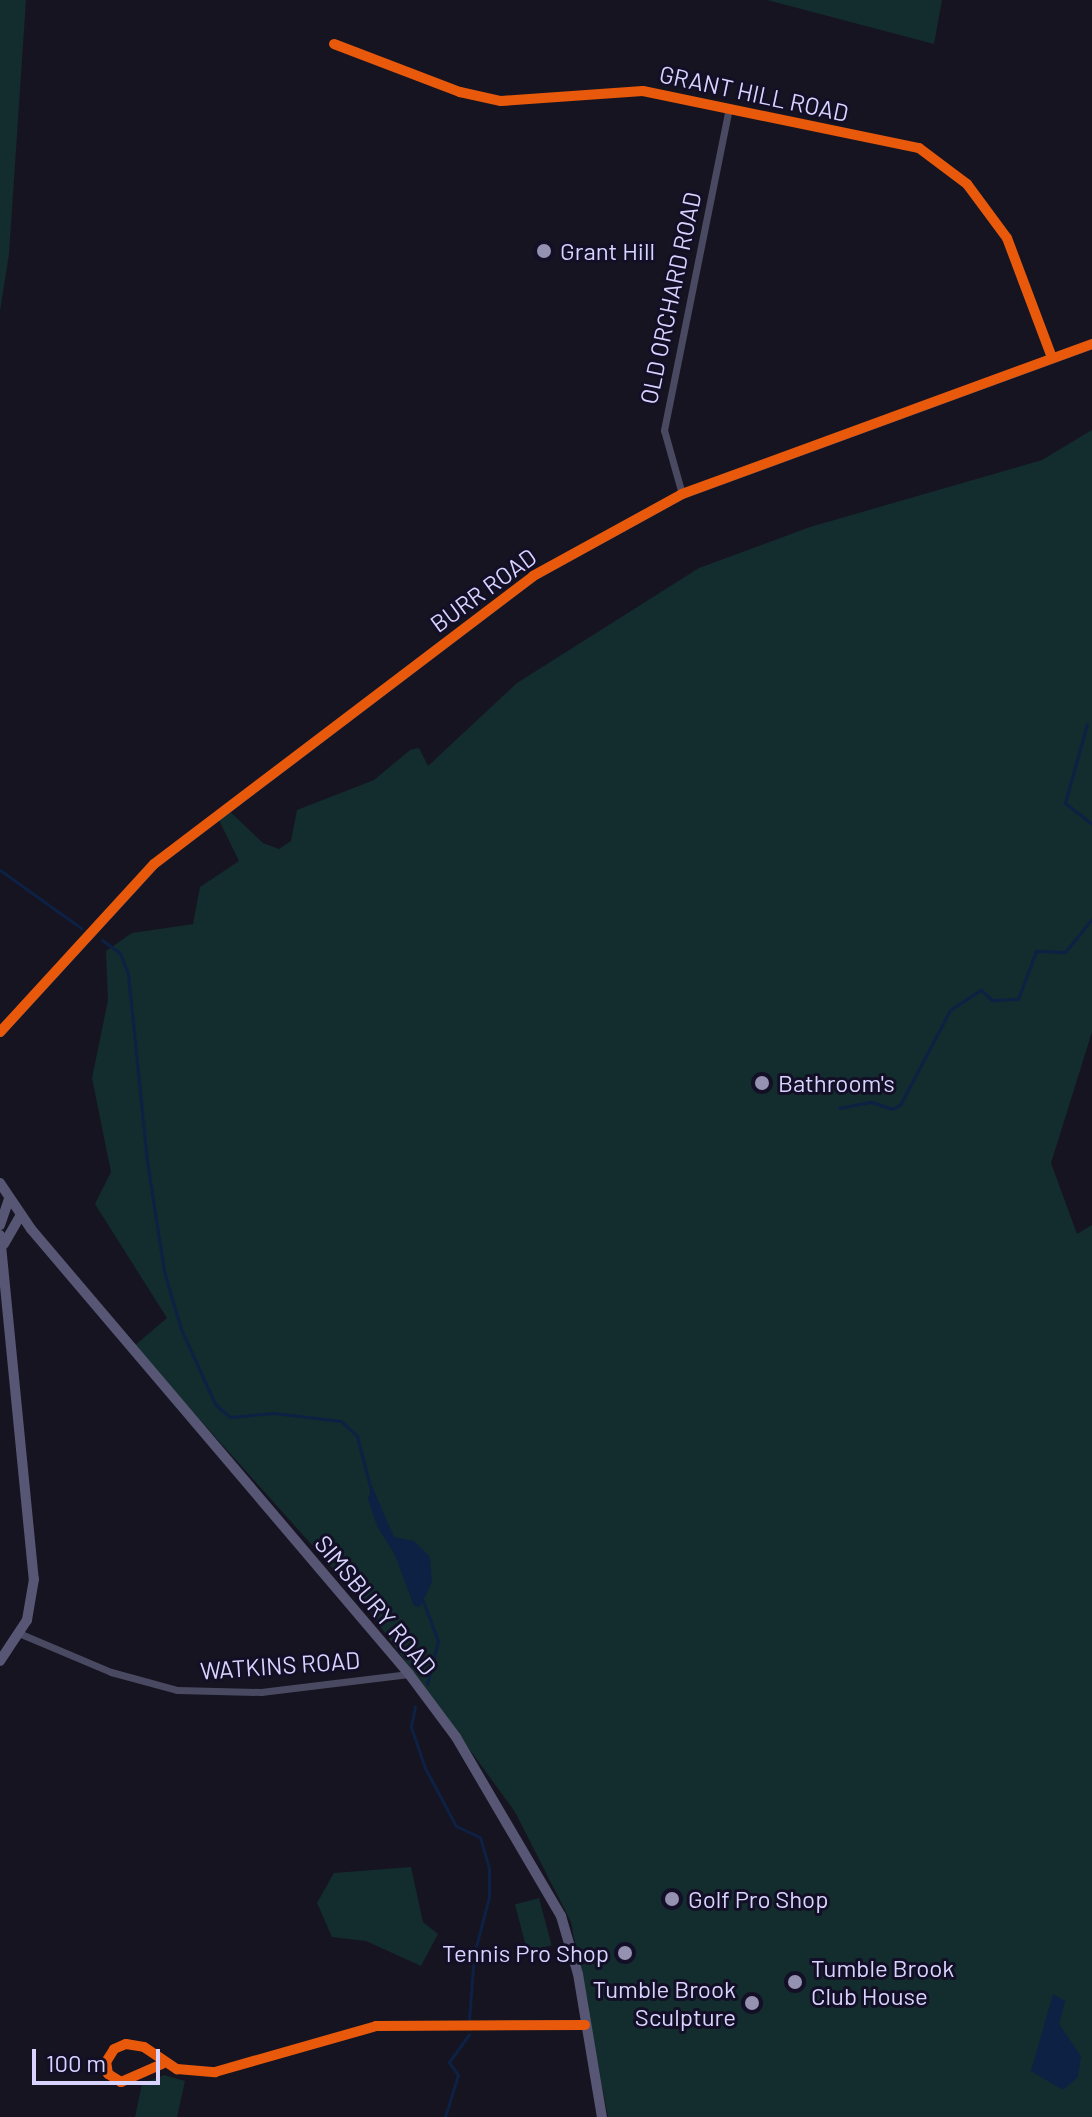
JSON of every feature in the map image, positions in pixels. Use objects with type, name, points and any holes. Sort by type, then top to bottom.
[{"type":"main road","name":"SIMSBURY ROAD","points":[[0,1183],[21,1214],[409,1674],[456,1737],[547,1888],[571,1945],[602,2117]]},
{"type":"main road","points":[[0,1225],[9,1199]]},
{"type":"main road","points":[[0,1661],[21,1634],[32,1605],[34,1579],[2,1240],[21,1214]]},
{"type":"street","name":"GRANT HILL ROAD","points":[[334,44],[460,92],[501,101],[643,91],[919,148],[967,184],[1016,254],[1052,358]]},
{"type":"street","name":"OLD ORCHARD ROAD","points":[[682,494],[664,430],[729,108]]},
{"type":"street","name":"BURR ROAD","points":[[0,1032],[154,864],[533,576],[682,494],[1092,344]]},
{"type":"street","name":"WATKINS ROAD","points":[[21,1634],[111,1672],[177,1690],[272,1691],[409,1674]]},
{"type":"street","points":[[162,2064],[144,2047],[126,2044],[114,2049],[106,2062],[108,2074],[121,2082],[162,2064],[215,2072],[244,2067],[376,2026],[585,2025]]},
{"type":"green space","points":[[0,0],[26,0],[9,254],[0,311]]},
{"type":"green space","points":[[767,0],[942,0],[934,44]]},
{"type":"green space","points":[[1092,430],[1092,1032],[1051,1163],[1077,1234],[1092,1225],[1092,2117],[608,2117],[571,1922],[515,1812],[361,1600],[134,1346],[167,1318],[95,1204],[111,1172],[92,1078],[108,1000],[106,951],[132,933],[193,924],[200,887],[239,861],[216,814],[225,807],[263,843],[279,849],[291,841],[297,810],[374,780],[410,750],[419,748],[428,766],[517,683],[699,568],[810,527],[1042,460]]},
{"type":"green space","points":[[411,1867],[423,1922],[438,1934],[421,1966],[366,1941],[332,1937],[317,1903],[334,1873]]},
{"type":"green space","points":[[539,1898],[552,1945],[528,1952],[515,1904]]},
{"type":"green space","points":[[164,2075],[185,2081],[177,2117],[135,2117],[142,2084]]},
{"type":"water","points":[[372,1486],[394,1537],[414,1541],[430,1557],[432,1582],[420,1607],[414,1606],[395,1555],[377,1526],[368,1499]]},
{"type":"water","points":[[1053,1994],[1065,2001],[1059,2024],[1081,2056],[1078,2077],[1063,2090],[1031,2071]]},
{"type":"waterway","points":[[1087,724],[1065,803],[1092,824]]},
{"type":"waterway","points":[[0,870],[81,928]]},
{"type":"waterway","points":[[839,1108],[871,1102],[892,1109],[900,1105],[950,1010],[981,990],[992,1000],[1018,999],[1036,951],[1065,952],[1092,919]]},
{"type":"waterway","points":[[102,940],[120,953],[128,974],[147,1161],[164,1271],[181,1329],[215,1404],[230,1417],[274,1413],[341,1421],[357,1436],[372,1494]]},
{"type":"waterway","points":[[423,1601],[438,1641],[427,1684]]},
{"type":"waterway","points":[[415,1706],[411,1727],[425,1768],[456,1826],[480,1837],[489,1868],[489,1897],[474,1954],[469,2020]]},
{"type":"waterway","points":[[445,2117],[458,2075],[449,2062],[469,2034]]},
{"type":"cycle path","points":[[334,44],[460,92],[501,101],[643,91],[919,148],[967,184],[1007,238],[1052,358]]},
{"type":"cycle path","points":[[0,1032],[154,864],[533,576],[682,494],[1092,344]]},
{"type":"cycle path","points":[[162,2064],[121,2082],[108,2074],[106,2062],[114,2049],[126,2044],[144,2047],[177,2069],[215,2072],[376,2026],[585,2025]]},
{"type":"place","name":"Grant Hill","points":[[544,251]]},
{"type":"place","name":"Bathroom's","points":[[762,1083]]},
{"type":"place","name":"Golf Pro Shop","points":[[672,1899]]},
{"type":"place","name":"Tennis Pro Shop","points":[[625,1953]]},
{"type":"place","name":"Tumble Brook Club House","points":[[795,1982]]},
{"type":"place","name":"Tumble Brook Sculpture","points":[[752,2003]]}]
